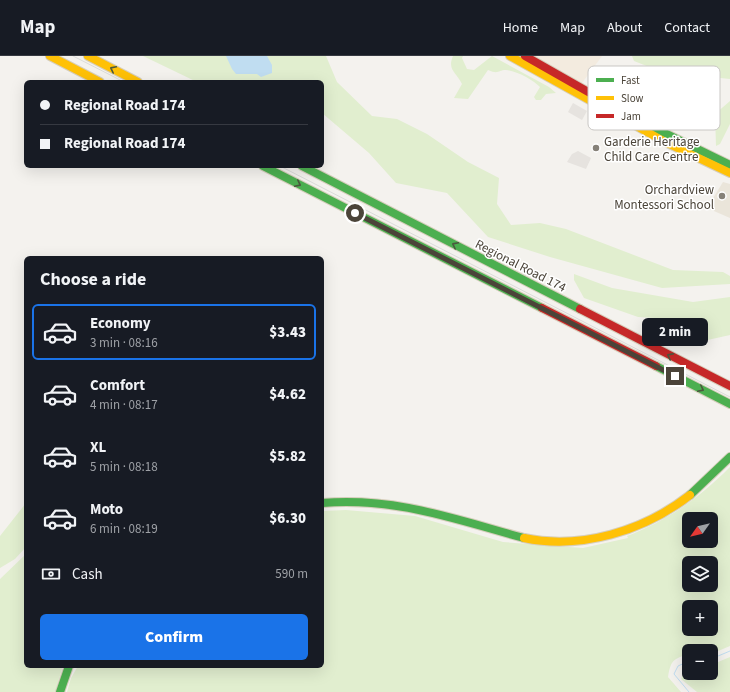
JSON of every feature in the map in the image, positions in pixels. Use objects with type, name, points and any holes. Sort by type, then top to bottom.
[{"type":"main road","points":[[50,56],[96,80]]},
{"type":"main road","points":[[88,56],[134,80]]},
{"type":"main road","points":[[510,56],[588,97]]},
{"type":"main road","points":[[525,56],[588,95]]},
{"type":"main road","points":[[650,130],[730,173]]},
{"type":"main road","points":[[668,140],[730,165]]},
{"type":"main road","points":[[267,168],[730,404]]},
{"type":"main road","name":"Regional Road 174","points":[[306,168],[730,386]]},
{"type":"main road","points":[[324,503],[360,502],[404,506],[433,512],[527,538],[575,540],[595,538],[623,530],[666,512],[696,490],[730,457]]},
{"type":"main road","points":[[60,692],[68,668]]},
{"type":"shaded area","points":[[534,56],[602,56],[595,66],[588,66],[588,75],[582,83]]},
{"type":"shaded area","points":[[573,103],[587,111],[582,120],[568,112]]},
{"type":"shaded area","points":[[578,151],[591,158],[586,169],[567,162],[572,154]]},
{"type":"shaded area","name":"Orchardview Montessori School","points":[[723,182],[730,184],[730,218],[707,208]]},
{"type":"green space","points":[[143,56],[326,56],[337,82],[372,116],[397,119],[427,134],[468,162],[499,178],[497,204],[511,225],[540,223],[566,229],[673,270],[723,272],[730,276],[730,284],[662,288],[550,257],[488,237],[447,193],[396,183],[369,153],[324,115],[324,80],[193,80]]},
{"type":"green space","points":[[453,56],[463,56],[462,58],[467,69],[474,70],[492,56],[549,87],[556,93],[546,94],[541,100],[536,100],[534,97],[540,87],[529,79],[520,74],[506,70],[496,72],[488,70],[468,99],[454,98],[462,84],[453,71],[451,65]]},
{"type":"green space","points":[[632,56],[730,56],[730,79],[720,78],[720,66],[647,66],[634,61]]},
{"type":"green space","points":[[730,101],[730,124],[720,144],[716,146],[716,130],[720,130],[720,110]]},
{"type":"green space","points":[[574,274],[612,288],[693,302],[730,297],[730,335],[694,343],[673,337],[682,325],[671,319],[638,317],[584,298],[574,280]]},
{"type":"green space","points":[[730,467],[730,646],[718,651],[718,644],[682,644],[682,656],[674,661],[670,667],[668,677],[681,692],[67,692],[71,678],[77,668],[324,668],[324,511],[346,510],[415,516],[503,542],[583,548],[628,538],[627,536],[669,516],[694,498]]},
{"type":"green space","points":[[24,506],[24,549],[15,559],[0,568],[0,536]]},
{"type":"green space","points":[[24,556],[24,668],[62,668],[55,692],[0,692],[0,579]]},
{"type":"green space","points":[[730,657],[730,692],[697,692],[682,680],[718,680],[718,662]]},
{"type":"water","points":[[226,56],[267,56],[272,65],[272,73],[261,77],[257,74],[236,74]]},
{"type":"waterway","points":[[718,656],[730,651]]},
{"type":"waterway","points":[[682,664],[678,666],[674,674],[689,692]]},
{"type":"tram line","points":[[73,56],[120,80]]},
{"type":"tram line","points":[[284,168],[730,397]]},
{"type":"traffic: fast","points":[[659,130],[730,165]]},
{"type":"traffic: fast","points":[[267,168],[542,308]]},
{"type":"traffic: fast","points":[[306,168],[580,309]]},
{"type":"traffic: fast","points":[[656,366],[730,404]]},
{"type":"traffic: fast","points":[[690,495],[730,457]]},
{"type":"traffic: fast","points":[[324,503],[375,503],[400,506],[449,517],[524,538]]},
{"type":"traffic: fast","points":[[60,692],[68,668]]},
{"type":"traffic: slow","points":[[50,56],[96,80]]},
{"type":"traffic: slow","points":[[88,56],[134,80]]},
{"type":"traffic: slow","points":[[510,56],[588,99]]},
{"type":"traffic: slow","points":[[644,130],[730,173]]},
{"type":"traffic: slow","points":[[524,538],[546,541],[568,541],[589,539],[611,534],[632,528],[653,519],[690,495]]},
{"type":"traffic: jam","points":[[525,56],[588,92]]},
{"type":"traffic: jam","points":[[542,308],[656,366]]},
{"type":"traffic: jam","points":[[580,309],[730,386]]},
{"type":"place","name":"Garderie Heritage Child Care Centre","points":[[596,148]]},
{"type":"place","name":"Orchardview Montessori School","points":[[722,196]]},
{"type":"route","points":[[355,213],[675,376]]}]
